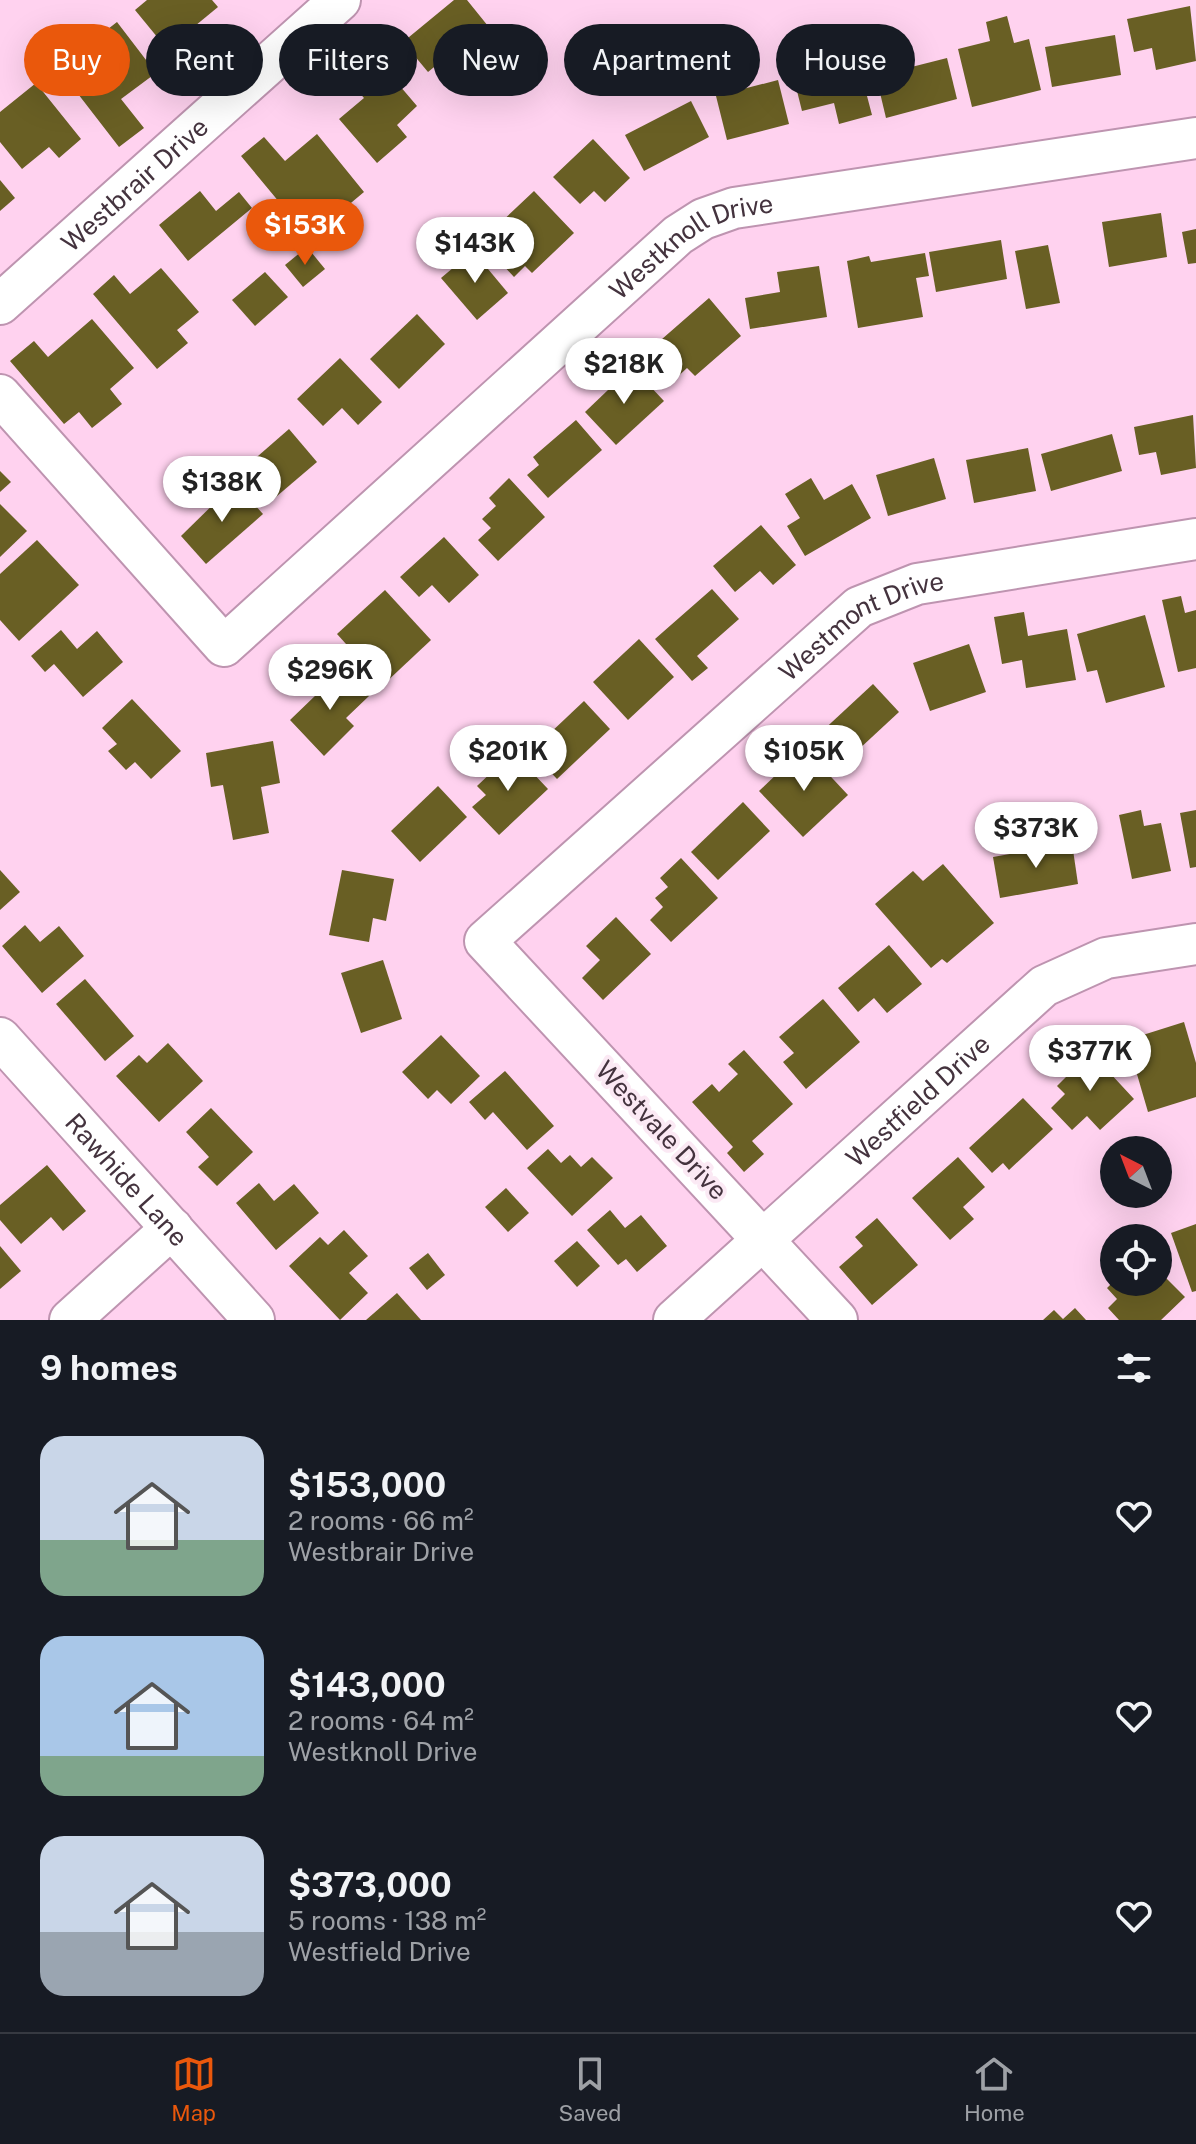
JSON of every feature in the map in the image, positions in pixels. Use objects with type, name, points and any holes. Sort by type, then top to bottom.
[{"type":"street","name":"Westbrair Drive","points":[[0,304],[340,0]]},
{"type":"street","name":"Westknoll Drive","points":[[0,395],[224,646],[678,235],[703,219],[734,208],[1196,138]]},
{"type":"street","name":"Westmont Drive","points":[[485,941],[859,607],[917,584],[1196,539]]},
{"type":"street","name":"Westvale Drive","points":[[485,941],[837,1320]]},
{"type":"street","name":"Westfield Drive","points":[[674,1320],[1044,986],[1106,958],[1196,944]]},
{"type":"street","name":"Rawhide Lane","points":[[0,1038],[254,1320]]},
{"type":"street","points":[[70,1320],[172,1228]]},
{"type":"building","points":[[147,0],[212,0],[218,7],[197,24],[146,24],[135,10]]},
{"type":"building","points":[[454,0],[467,0],[486,24],[433,24],[433,68],[428,72],[417,59],[417,30]]},
{"type":"building","points":[[1190,6],[1196,61],[1156,70],[1152,48],[1134,52],[1127,19]]},
{"type":"building","points":[[1007,16],[1014,43],[1029,39],[1041,90],[972,107],[958,49],[990,41],[986,22]]},
{"type":"building","points":[[1115,35],[1121,75],[1052,87],[1045,47]]},
{"type":"building","points":[[130,39],[146,60],[146,80],[130,92]]},
{"type":"building","points":[[947,58],[957,99],[886,118],[881,96],[915,96],[915,66]]},
{"type":"building","points":[[776,81],[776,96],[782,96],[789,124],[727,140],[716,96],[760,96],[760,85]]},
{"type":"building","points":[[24,93],[24,96],[46,96],[81,139],[59,158],[49,147],[22,169],[0,142],[0,112]]},
{"type":"building","points":[[80,96],[125,96],[121,99],[144,128],[119,147]]},
{"type":"building","points":[[362,96],[408,96],[417,106],[397,125],[407,137],[377,163],[339,119],[364,98]]},
{"type":"building","points":[[798,96],[867,96],[872,115],[839,124],[834,103],[802,111]]},
{"type":"building","points":[[691,101],[709,137],[644,171],[625,135]]},
{"type":"building","points":[[317,134],[364,192],[309,238],[241,156],[264,137],[285,161]]},
{"type":"building","points":[[593,139],[630,178],[605,202],[594,191],[580,204],[553,177]]},
{"type":"building","points":[[0,180],[15,198],[0,211]]},
{"type":"building","points":[[200,191],[216,211],[239,192],[252,208],[188,261],[159,225]]},
{"type":"building","points":[[534,191],[574,233],[532,273],[525,266],[514,277],[481,241]]},
{"type":"building","points":[[1161,213],[1167,257],[1109,267],[1102,222]]},
{"type":"building","points":[[1196,229],[1196,263],[1188,264],[1182,232]]},
{"type":"building","points":[[1001,240],[1007,279],[936,292],[929,252]]},
{"type":"building","points":[[1048,245],[1060,303],[1026,309],[1015,251]]},
{"type":"building","points":[[307,247],[325,269],[303,287],[285,265]]},
{"type":"building","points":[[473,251],[508,293],[477,320],[441,278]]},
{"type":"building","points":[[925,253],[929,276],[916,278],[923,317],[858,328],[847,261],[869,256],[871,262]]},
{"type":"building","points":[[819,266],[827,317],[750,329],[745,298],[780,292],[777,272]]},
{"type":"building","points":[[161,268],[199,312],[177,330],[188,343],[157,369],[93,294],[114,275],[130,294]]},
{"type":"building","points":[[265,272],[288,297],[255,326],[232,300]]},
{"type":"building","points":[[709,298],[741,336],[695,376],[687,368],[672,382],[646,353]]},
{"type":"building","points":[[417,314],[445,344],[399,389],[370,359]]},
{"type":"building","points":[[92,319],[134,368],[110,389],[122,404],[92,428],[79,412],[64,424],[10,361],[34,341],[48,357]]},
{"type":"building","points":[[340,358],[382,402],[358,425],[342,408],[323,426],[297,399]]},
{"type":"building","points":[[632,367],[664,401],[616,445],[585,412]]},
{"type":"building","points":[[1193,415],[1196,468],[1161,475],[1156,452],[1139,455],[1134,427]]},
{"type":"building","points":[[576,420],[602,450],[548,498],[527,475],[539,465],[533,457]]},
{"type":"building","points":[[289,429],[317,462],[270,502],[243,469]]},
{"type":"building","points":[[1112,434],[1122,471],[1051,491],[1041,454]]},
{"type":"building","points":[[1028,448],[1036,491],[974,503],[966,460]]},
{"type":"building","points":[[934,458],[946,499],[888,516],[876,475]]},
{"type":"building","points":[[0,471],[11,482],[0,492]]},
{"type":"building","points":[[509,478],[545,517],[498,561],[478,540],[491,528],[482,519],[496,506],[489,498]]},
{"type":"building","points":[[811,478],[824,500],[852,484],[871,518],[805,556],[787,526],[800,518],[785,494]]},
{"type":"building","points":[[235,483],[263,514],[206,564],[181,536]]},
{"type":"building","points":[[0,504],[27,531],[0,557]]},
{"type":"building","points":[[761,525],[796,565],[773,585],[760,571],[735,592],[713,566]]},
{"type":"building","points":[[444,537],[479,575],[449,603],[432,585],[419,597],[400,577]]},
{"type":"building","points":[[37,540],[79,585],[19,641],[0,620],[0,574]]},
{"type":"building","points":[[712,589],[739,619],[697,656],[708,668],[692,681],[655,639]]},
{"type":"building","points":[[385,590],[431,640],[383,685],[337,634]]},
{"type":"building","points":[[1181,596],[1185,613],[1196,610],[1196,668],[1178,672],[1162,600]]},
{"type":"building","points":[[1024,612],[1028,636],[1067,629],[1076,680],[1026,688],[1022,660],[1002,664],[994,617]]},
{"type":"building","points":[[1145,615],[1165,687],[1106,703],[1097,670],[1087,672],[1077,634]]},
{"type":"building","points":[[61,630],[77,649],[97,631],[123,662],[83,697],[54,664],[45,672],[31,656]]},
{"type":"building","points":[[639,639],[674,677],[628,720],[593,682]]},
{"type":"building","points":[[969,644],[986,692],[930,711],[913,663]]},
{"type":"building","points":[[343,669],[369,696],[346,718],[354,726],[324,756],[290,720]]},
{"type":"building","points":[[873,684],[899,712],[844,763],[818,735]]},
{"type":"building","points":[[132,699],[181,751],[151,779],[135,762],[126,770],[108,751],[117,744],[102,728]]},
{"type":"building","points":[[584,701],[610,729],[557,779],[531,751]]},
{"type":"building","points":[[273,741],[280,783],[261,787],[269,833],[233,840],[223,785],[211,787],[206,753]]},
{"type":"building","points":[[804,748],[848,795],[803,837],[759,791]]},
{"type":"building","points":[[513,752],[548,789],[499,835],[472,807],[486,795],[477,786]]},
{"type":"building","points":[[438,786],[467,817],[420,862],[391,831]]},
{"type":"building","points":[[743,802],[770,831],[718,880],[691,852]]},
{"type":"building","points":[[1141,810],[1144,826],[1161,823],[1171,871],[1132,879],[1119,815]]},
{"type":"building","points":[[1196,810],[1196,867],[1190,868],[1180,813]]},
{"type":"building","points":[[1072,843],[1078,884],[1000,898],[993,857]]},
{"type":"building","points":[[681,858],[718,898],[671,942],[650,920],[663,907],[655,898],[668,887],[660,878]]},
{"type":"building","points":[[943,864],[994,923],[947,963],[942,959],[931,968],[875,904],[913,871],[923,881]]},
{"type":"building","points":[[0,870],[20,892],[0,910]]},
{"type":"building","points":[[342,870],[394,879],[386,921],[373,918],[369,942],[329,935]]},
{"type":"building","points":[[616,917],[651,954],[603,1000],[582,978],[600,960],[586,946]]},
{"type":"building","points":[[25,925],[40,942],[59,926],[84,956],[42,993],[2,946]]},
{"type":"building","points":[[889,945],[922,984],[887,1013],[874,998],[858,1012],[838,988]]},
{"type":"building","points":[[383,960],[402,1019],[361,1033],[341,973]]},
{"type":"building","points":[[85,979],[134,1036],[105,1061],[56,1004]]},
{"type":"building","points":[[823,999],[860,1042],[806,1089],[783,1062],[794,1053],[779,1037]]},
{"type":"building","points":[[1184,1022],[1196,1063],[1196,1097],[1148,1112],[1127,1040]]},
{"type":"building","points":[[441,1035],[480,1076],[451,1104],[437,1090],[428,1099],[402,1072]]},
{"type":"building","points":[[168,1043],[203,1081],[159,1122],[116,1076],[139,1055],[147,1063]]},
{"type":"building","points":[[1084,1045],[1134,1099],[1100,1130],[1087,1116],[1072,1130],[1051,1108],[1065,1094],[1057,1086],[1073,1070],[1066,1062]]},
{"type":"building","points":[[744,1050],[793,1104],[752,1141],[764,1154],[744,1172],[727,1153],[733,1147],[692,1102],[712,1084],[719,1092],[738,1074],[728,1064]]},
{"type":"building","points":[[505,1071],[554,1126],[527,1150],[493,1112],[485,1120],[469,1102]]},
{"type":"building","points":[[1023,1098],[1053,1129],[1009,1170],[1003,1163],[992,1173],[969,1148]]},
{"type":"building","points":[[211,1108],[253,1152],[217,1186],[198,1167],[209,1157],[186,1132]]},
{"type":"building","points":[[548,1149],[561,1163],[570,1155],[581,1167],[592,1157],[613,1178],[572,1216],[527,1168]]},
{"type":"building","points":[[958,1157],[985,1187],[963,1207],[974,1219],[950,1240],[912,1198]]},
{"type":"building","points":[[47,1165],[86,1211],[63,1231],[51,1217],[21,1244],[0,1220],[0,1205]]},
{"type":"building","points":[[259,1183],[274,1201],[294,1184],[319,1213],[276,1250],[236,1203]]},
{"type":"building","points":[[506,1188],[529,1213],[508,1232],[485,1207]]},
{"type":"building","points":[[610,1210],[625,1228],[641,1215],[667,1246],[637,1272],[626,1259],[618,1265],[587,1230]]},
{"type":"building","points":[[877,1218],[918,1265],[872,1305],[839,1267],[863,1246],[855,1237]]},
{"type":"building","points":[[1196,1224],[1196,1291],[1192,1292],[1172,1233]]},
{"type":"building","points":[[344,1230],[368,1256],[349,1273],[368,1293],[340,1320],[289,1266],[320,1237],[328,1245]]},
{"type":"building","points":[[577,1241],[600,1266],[577,1287],[554,1261]]},
{"type":"building","points":[[0,1246],[21,1271],[0,1289]]},
{"type":"building","points":[[428,1253],[445,1275],[427,1290],[409,1268]]},
{"type":"building","points":[[1172,1284],[1185,1297],[1161,1320],[1119,1320],[1108,1308],[1117,1299],[1114,1296],[1172,1296]]},
{"type":"building","points":[[397,1293],[421,1320],[366,1320]]},
{"type":"building","points":[[1075,1308],[1086,1320],[1043,1320],[1054,1310],[1063,1319]]}]
